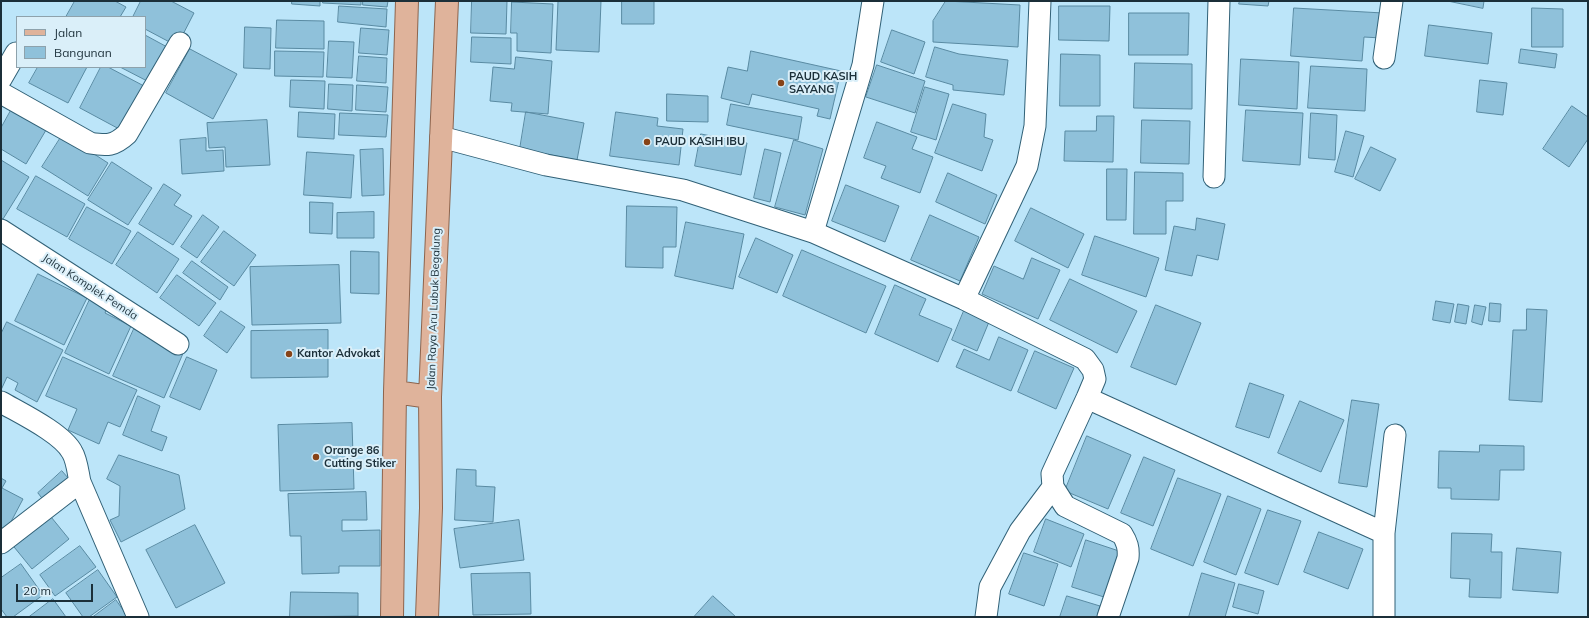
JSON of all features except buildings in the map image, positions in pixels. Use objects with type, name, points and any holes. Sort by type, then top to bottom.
[{"type":"main road","points":[[392,617],[395,392],[406,1]]},
{"type":"main road","name":"Jalan Raya Aru Lubuk Begalung","points":[[427,617],[431,508],[430,397],[447,1]]},
{"type":"main road","points":[[395,392],[430,397]]},
{"type":"street","points":[[813,232],[863,65],[873,1]]},
{"type":"street","points":[[964,299],[1027,166],[1035,126],[1040,1]]},
{"type":"street","points":[[1214,177],[1219,1]]},
{"type":"street","points":[[1384,58],[1392,1]]},
{"type":"street","points":[[1,93],[90,143],[106,146],[114,144],[127,134],[180,43]]},
{"type":"street","points":[[1,78],[16,53]]},
{"type":"street","points":[[440,137],[546,165],[683,190],[813,232],[964,299],[1085,359],[1093,370],[1095,379],[1052,474],[1053,487],[1059,499],[1065,506],[1122,534],[1127,542],[1128,558],[1108,617]]},
{"type":"street","name":"Jalan Komplek Pemda","points":[[1,230],[178,344]]},
{"type":"street","points":[[1087,398],[1384,533]]},
{"type":"street","points":[[1,402],[55,434],[73,452],[80,482],[138,617]]},
{"type":"street","points":[[1384,617],[1384,533],[1395,435]]},
{"type":"street","points":[[1,543],[80,482]]},
{"type":"street","points":[[986,617],[990,587],[1020,532],[1053,487]]},
{"type":"place","name":"PAUD KASIH SAYANG","points":[[781,83]]},
{"type":"place","name":"PAUD KASIH IBU","points":[[647,142]]},
{"type":"place","name":"Kantor Advokat","points":[[289,354]]},
{"type":"place","name":"Orange 86 Cutting Stiker","points":[[316,457]]}]
